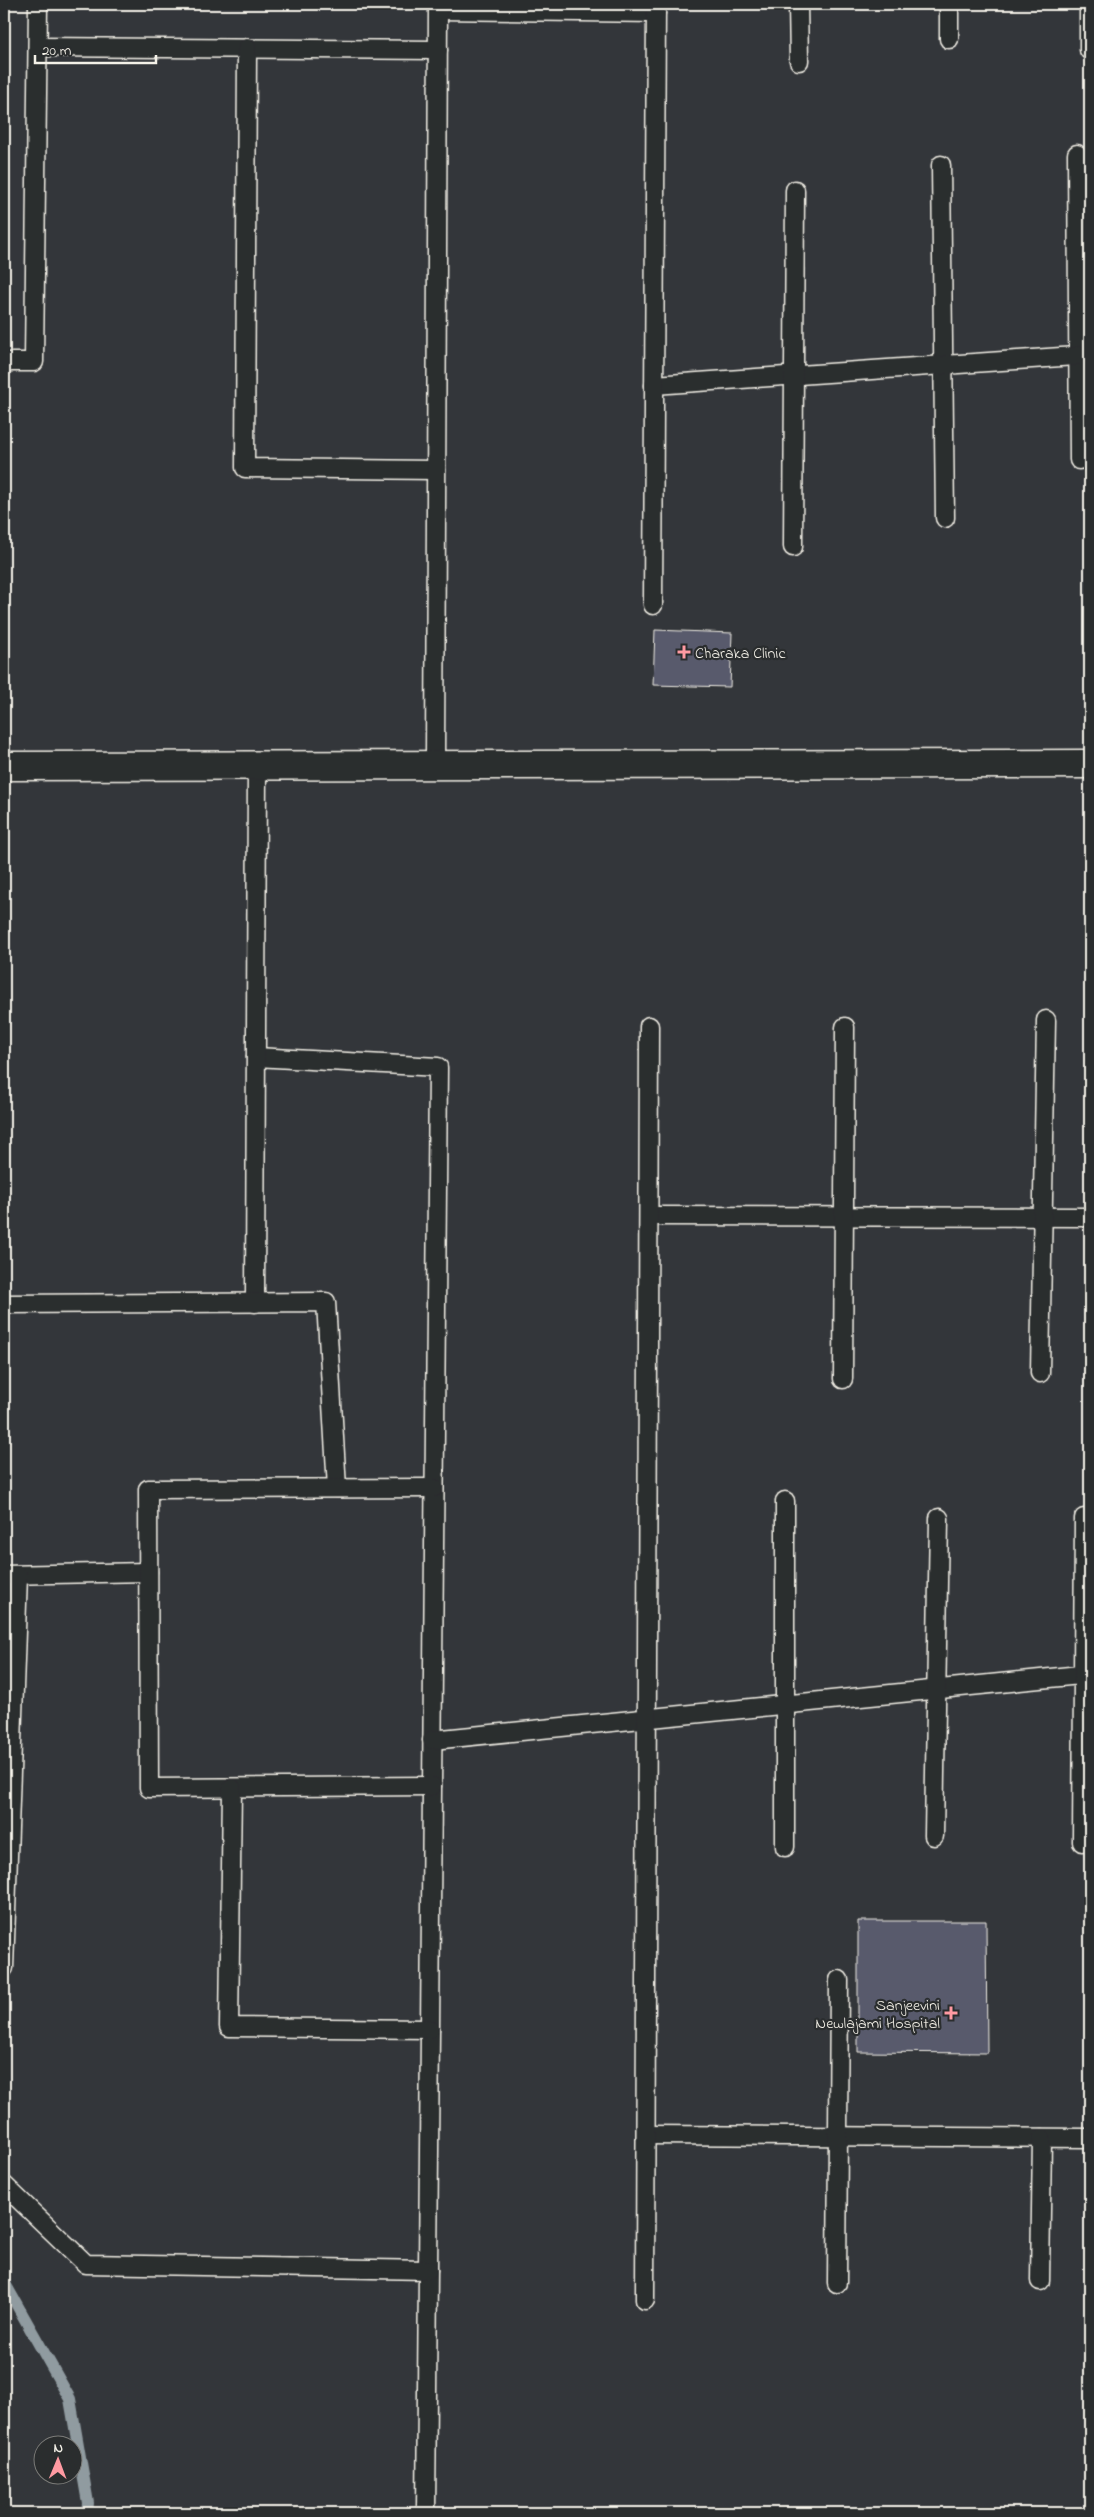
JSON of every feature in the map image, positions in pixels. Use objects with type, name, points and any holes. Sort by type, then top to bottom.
[{"type":"street","points":[[4,766],[1090,764]]},
{"type":"lane","points":[[4,362],[34,362],[38,4]]},
{"type":"lane","points":[[798,4],[799,61]]},
{"type":"lane","points":[[949,4],[950,39]]},
{"type":"lane","points":[[1089,4],[1089,50]]},
{"type":"lane","points":[[434,765],[438,7],[656,9],[653,604]]},
{"type":"lane","points":[[38,47],[438,50]]},
{"type":"lane","points":[[247,48],[245,468],[436,470]]},
{"type":"lane","points":[[1077,154],[1084,355],[1079,460]]},
{"type":"lane","points":[[942,165],[945,518]]},
{"type":"lane","points":[[793,547],[795,190]]},
{"type":"lane","points":[[654,386],[1084,355]]},
{"type":"lane","points":[[255,1303],[257,765]]},
{"type":"lane","points":[[1040,1373],[1046,1020]]},
{"type":"lane","points":[[645,2300],[649,1026]]},
{"type":"lane","points":[[843,1379],[845,1027]]},
{"type":"lane","points":[[256,1056],[438,1067],[426,2513]]},
{"type":"lane","points":[[649,1216],[1090,1218]]},
{"type":"lane","points":[[4,1304],[326,1302],[337,1488]]},
{"type":"lane","points":[[432,1786],[149,1788],[148,1490],[434,1488]]},
{"type":"lane","points":[[785,1501],[785,1847]]},
{"type":"lane","points":[[934,1836],[939,1518]]},
{"type":"lane","points":[[1082,1842],[1087,1674],[1084,1518]]},
{"type":"lane","points":[[4,1968],[11,1575],[148,1572]]},
{"type":"lane","points":[[432,1740],[1087,1674]]},
{"type":"lane","points":[[232,1788],[228,2027],[430,2029]]},
{"type":"lane","points":[[837,2283],[839,1980]]},
{"type":"lane","points":[[646,2135],[1090,2138]]},
{"type":"lane","points":[[1040,2281],[1042,2138]]},
{"type":"lane","points":[[4,2185],[86,2264],[428,2270]]},
{"type":"building","points":[[655,630],[732,633],[730,687],[653,685]]},
{"type":"building","points":[[858,1921],[986,1921],[987,2053],[858,2052]]},
{"type":"waterway","points":[[4,2282],[70,2399],[88,2503],[87,2513]]},
{"type":"place","name":"Charaka Clinic","points":[[684,652]]},
{"type":"place","name":"Sanjeevini Newlajami Hospital","points":[[951,2013]]}]
